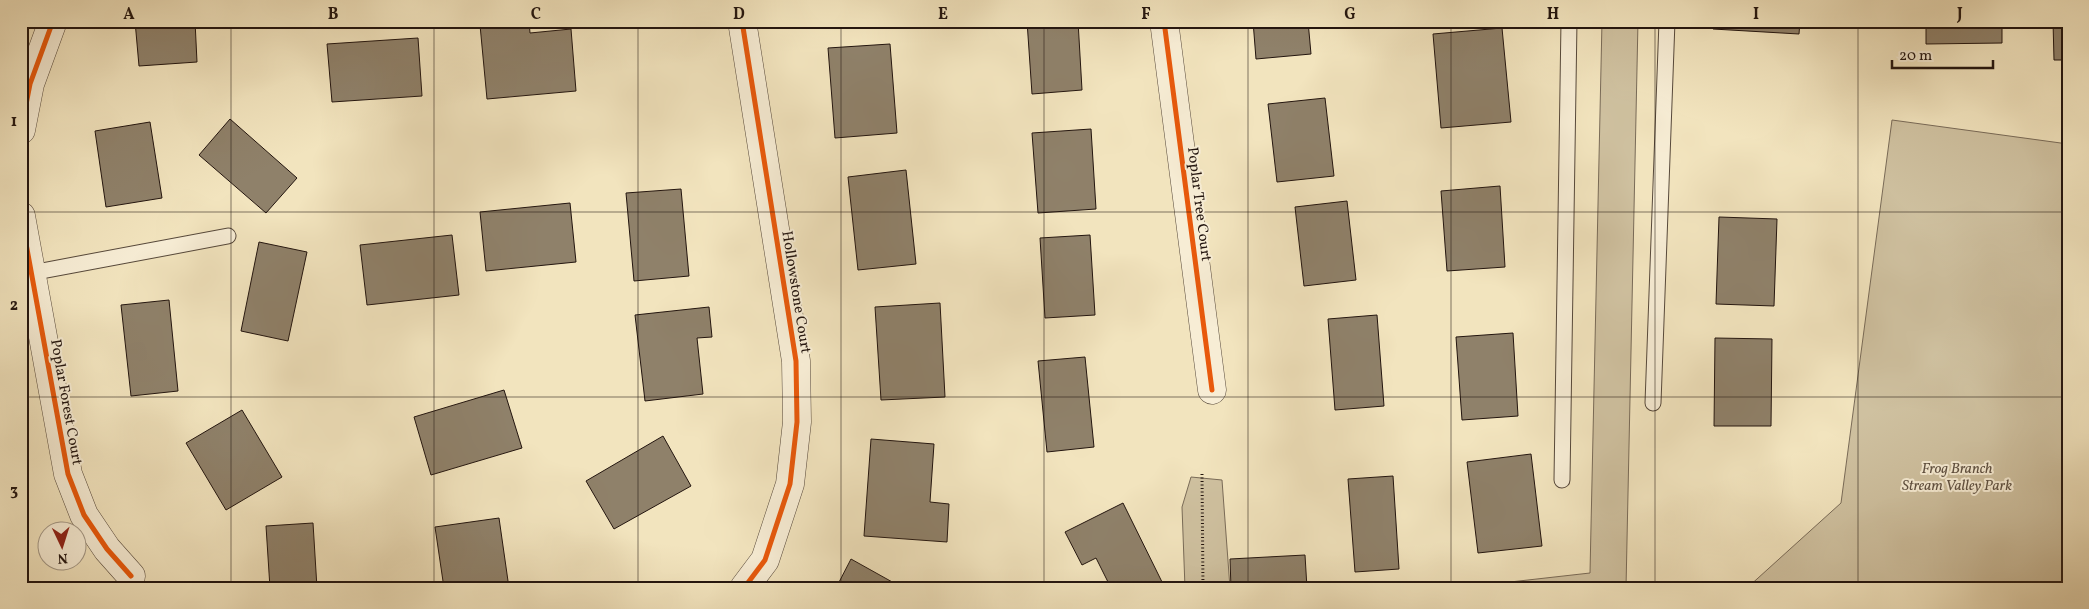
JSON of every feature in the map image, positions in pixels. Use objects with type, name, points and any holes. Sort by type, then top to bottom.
[{"type":"street","points":[[21,130],[30,84],[53,21]]},
{"type":"street","name":"Hollowstone Court","points":[[742,21],[796,361],[797,422],[790,484],[765,560],[744,588]]},
{"type":"street","name":"Poplar Tree Court","points":[[1164,21],[1212,390]]},
{"type":"street","name":"Poplar Forest Court","points":[[21,216],[68,474],[84,514],[107,549],[131,576]]},
{"type":"lane","points":[[1562,480],[1570,21]]},
{"type":"lane","points":[[1653,403],[1667,21]]},
{"type":"lane","points":[[31,274],[228,236]]},
{"type":"path","points":[[1202,474],[1203,588]]},
{"type":"green space","points":[[1602,21],[1638,21],[1626,588],[1457,588],[1590,573]]},
{"type":"green space","name":"Frog Branch Stream Valley Park","points":[[1892,120],[2068,144],[2068,588],[1747,588],[1841,503]]},
{"type":"green space","points":[[1191,477],[1222,480],[1230,588],[1185,588],[1182,507]]},
{"type":"building","points":[[135,21],[195,21],[197,62],[139,66]]},
{"type":"building","points":[[529,21],[530,33],[571,29],[576,91],[487,99],[480,25]]},
{"type":"building","points":[[1027,21],[1078,21],[1082,90],[1032,94]]},
{"type":"building","points":[[1253,21],[1308,21],[1311,54],[1256,59]]},
{"type":"building","points":[[1714,21],[1800,21],[1799,34],[1713,29]]},
{"type":"building","points":[[1926,21],[2002,21],[2002,43],[1926,44]]},
{"type":"building","points":[[2053,21],[2068,21],[2068,60],[2054,60]]},
{"type":"building","points":[[1502,28],[1511,122],[1441,128],[1433,34]]},
{"type":"building","points":[[418,38],[422,96],[332,102],[327,44]]},
{"type":"building","points":[[890,44],[897,133],[835,138],[828,48]]},
{"type":"building","points":[[1325,98],[1334,176],[1277,182],[1268,104]]},
{"type":"building","points":[[230,119],[297,178],[266,213],[199,155]]},
{"type":"building","points":[[150,122],[162,198],[106,207],[95,131]]},
{"type":"building","points":[[1091,129],[1096,209],[1038,213],[1032,133]]},
{"type":"building","points":[[906,170],[916,264],[858,270],[848,177]]},
{"type":"building","points":[[1500,186],[1505,267],[1447,271],[1441,191]]},
{"type":"building","points":[[681,189],[689,276],[634,281],[626,193]]},
{"type":"building","points":[[1347,201],[1356,280],[1304,286],[1295,207]]},
{"type":"building","points":[[570,203],[576,262],[486,271],[480,212]]},
{"type":"building","points":[[1719,217],[1777,219],[1774,306],[1716,304]]},
{"type":"building","points":[[452,235],[459,295],[367,305],[360,245]]},
{"type":"building","points":[[1090,235],[1095,315],[1045,318],[1040,238]]},
{"type":"building","points":[[259,242],[307,252],[288,341],[241,331]]},
{"type":"building","points":[[169,300],[178,391],[131,396],[121,305]]},
{"type":"building","points":[[940,303],[945,397],[881,400],[875,307]]},
{"type":"building","points":[[709,307],[712,337],[697,338],[703,394],[645,401],[635,315]]},
{"type":"building","points":[[1377,315],[1384,406],[1335,410],[1328,319]]},
{"type":"building","points":[[1513,333],[1518,416],[1462,420],[1456,337]]},
{"type":"building","points":[[1715,338],[1772,339],[1771,426],[1714,426]]},
{"type":"building","points":[[1085,357],[1094,447],[1047,452],[1038,361]]},
{"type":"building","points":[[504,390],[522,448],[431,475],[414,417]]},
{"type":"building","points":[[242,410],[282,477],[226,510],[186,443]]},
{"type":"building","points":[[663,436],[691,486],[614,529],[586,481]]},
{"type":"building","points":[[871,439],[934,444],[930,502],[949,504],[947,542],[864,536]]},
{"type":"building","points":[[1531,454],[1542,546],[1478,553],[1467,462]]},
{"type":"building","points":[[1393,476],[1399,569],[1355,572],[1348,479]]},
{"type":"building","points":[[1123,503],[1165,588],[1111,588],[1096,558],[1082,565],[1065,532]]},
{"type":"building","points":[[499,518],[509,588],[444,588],[435,527]]},
{"type":"building","points":[[313,523],[317,588],[270,588],[266,526]]},
{"type":"building","points":[[1305,555],[1307,588],[1231,588],[1230,559]]},
{"type":"building","points":[[851,559],[903,588],[836,588]]},
{"type":"cycle path","points":[[21,130],[30,84],[53,21]]},
{"type":"cycle path","points":[[742,21],[796,361],[797,422],[790,484],[765,560],[744,588]]},
{"type":"cycle path","points":[[1164,21],[1212,390]]},
{"type":"cycle path","points":[[21,216],[68,474],[84,515],[107,549],[131,576]]}]
